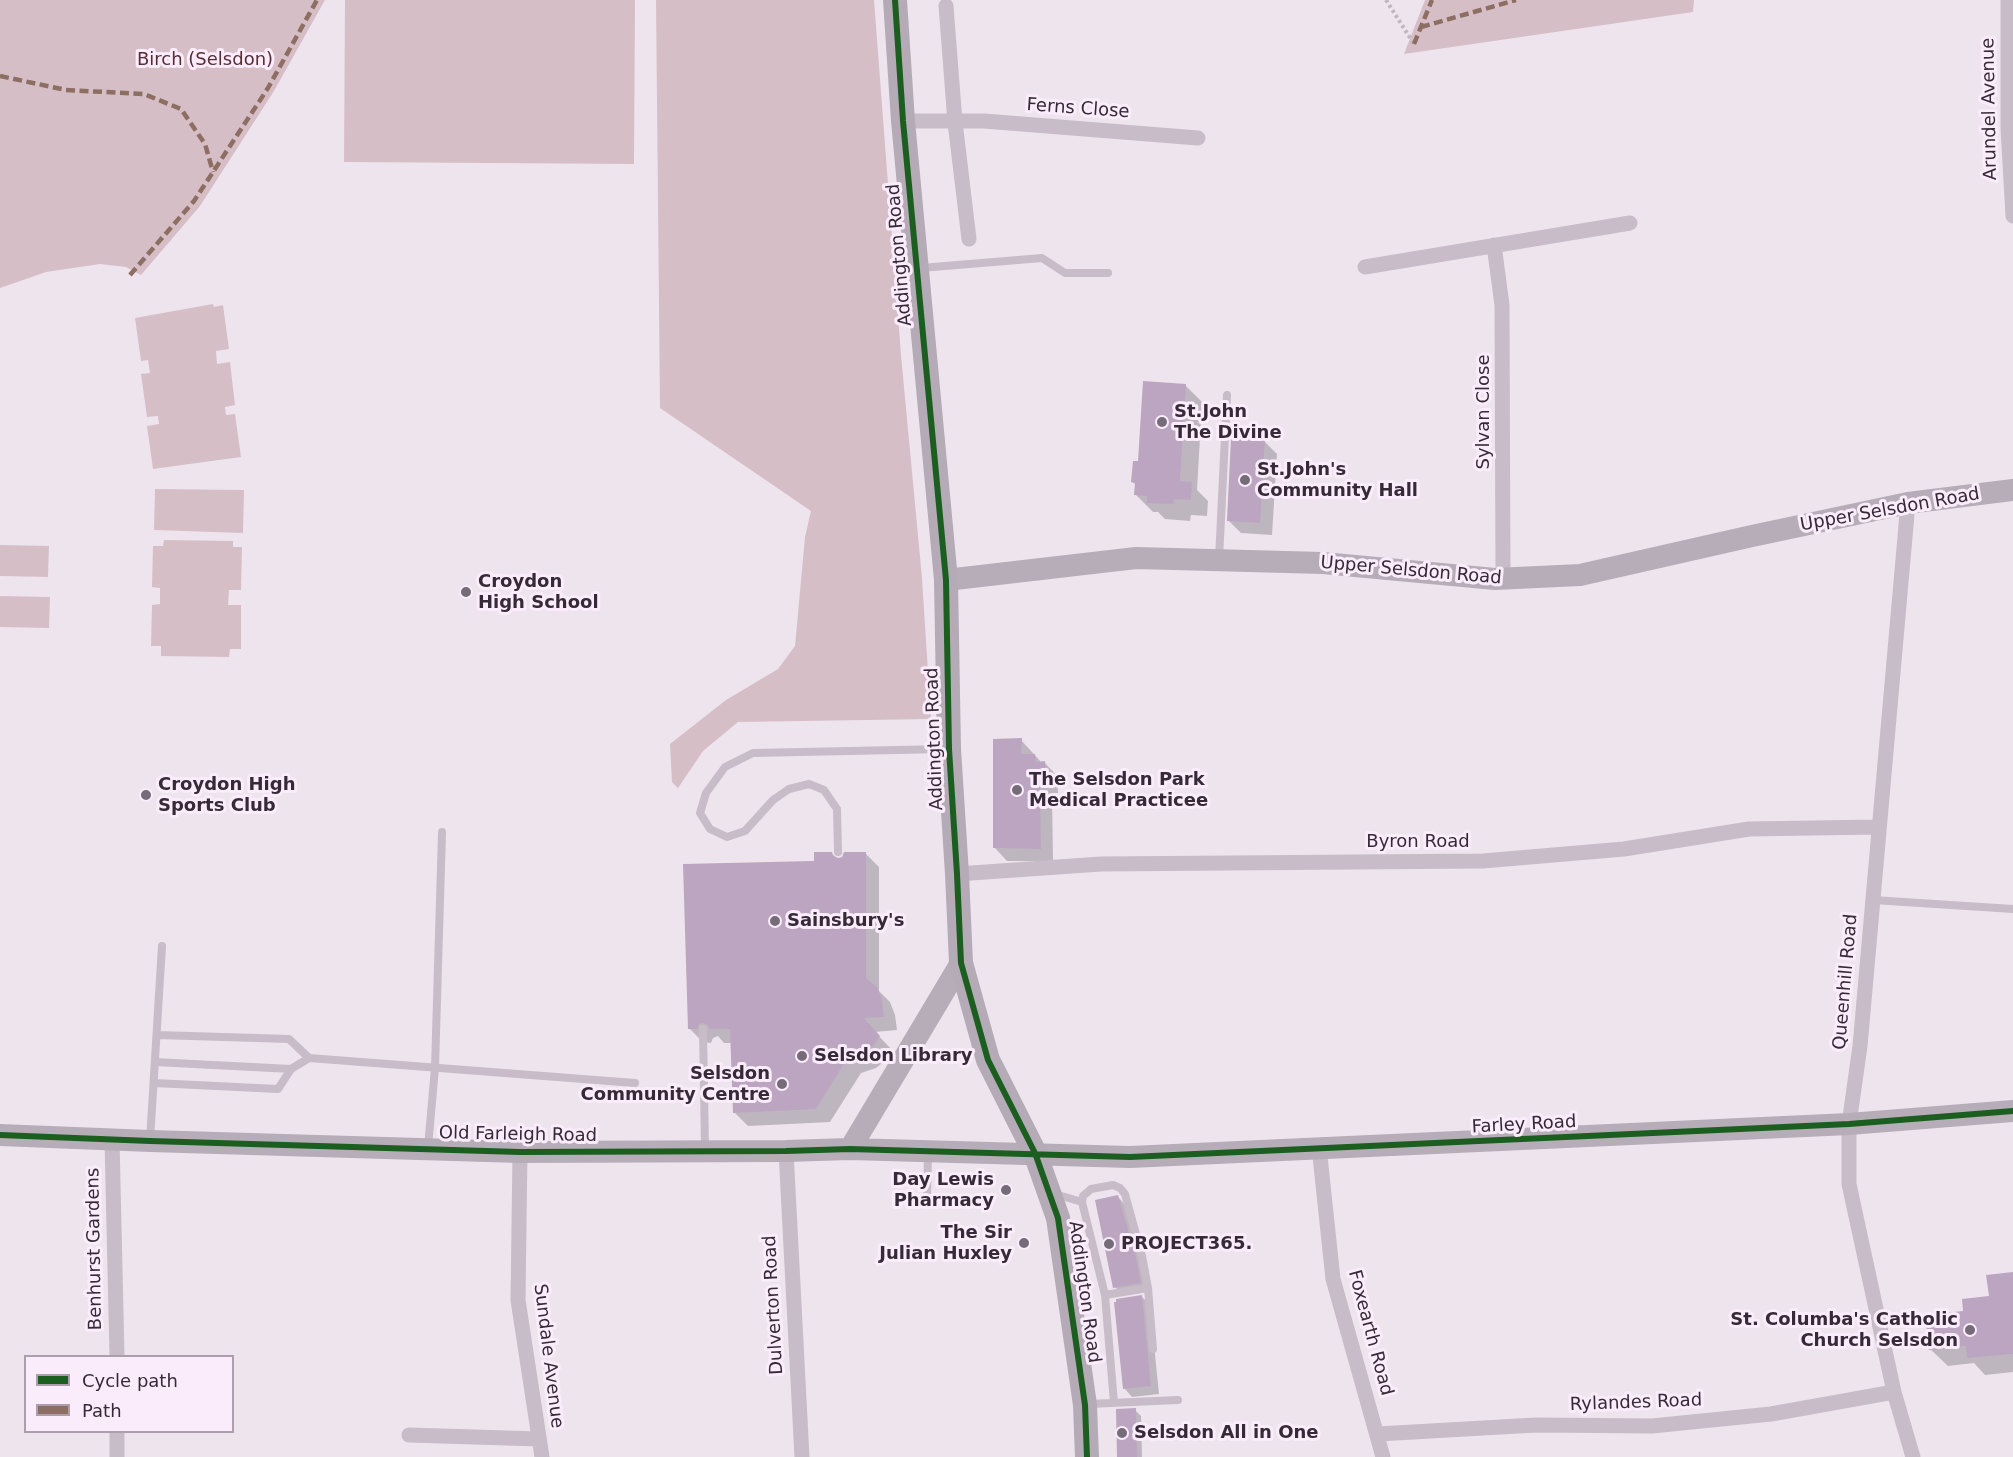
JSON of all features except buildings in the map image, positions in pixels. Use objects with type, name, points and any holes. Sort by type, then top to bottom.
[{"type":"main road","name":"Addington Road","points":[[895,0],[903,120],[946,580],[949,749],[961,963],[988,1060],[1035,1153],[1051,1193],[1060,1229],[1084,1405],[1087,1457]]},
{"type":"street","name":"Arundel Avenue","points":[[2008,0],[2008,128],[2013,216]]},
{"type":"street","points":[[946,6],[955,122],[969,239]]},
{"type":"street","name":"Ferns Close","points":[[903,120],[1072,127],[1198,138]]},
{"type":"street","points":[[1365,267],[1630,223]]},
{"type":"street","name":"Sylvan Close","points":[[1494,245],[1503,315],[1503,579]]},
{"type":"street","name":"Upper Selsdon Road","points":[[946,580],[1136,558],[1323,563],[1503,579],[1580,575],[1908,503],[2013,490]]},
{"type":"street","name":"Queenhill Road","points":[[1908,503],[1860,1046],[1849,1124],[1849,1184],[1894,1392],[1913,1457]]},
{"type":"street","name":"Byron Road","points":[[957,874],[1101,864],[1483,861],[1624,849],[1749,829],[1878,827]]},
{"type":"street","points":[[850,1149],[961,963]]},
{"type":"street","name":"Farley Road","points":[[1035,1153],[1130,1157],[1849,1124],[2013,1111]]},
{"type":"street","name":"Old Farleigh Road","points":[[0,1135],[520,1152],[850,1149],[1035,1153]]},
{"type":"street","name":"Benhurst Gardens","points":[[111,1140],[117,1355]]},
{"type":"street","name":"Foxearth Road","points":[[1319,1147],[1333,1279],[1383,1457]]},
{"type":"street","name":"Dulverton Road","points":[[786,1151],[802,1457]]},
{"type":"street","name":"Sundale Avenue","points":[[520,1152],[518,1300],[542,1457]]},
{"type":"street","name":"Rylandes Road","points":[[1378,1434],[1536,1425],[1652,1426],[1772,1414],[1894,1392]]},
{"type":"street","points":[[117,1433],[117,1457]]},
{"type":"street","points":[[409,1435],[539,1439]]},
{"type":"lane","points":[[917,268],[1042,258],[1065,273],[1108,273]]},
{"type":"lane","points":[[1219,560],[1227,395]]},
{"type":"lane","points":[[838,852],[837,808],[824,790],[808,784],[789,789],[774,800],[745,831],[727,837],[710,829],[700,813],[706,793],[725,767],[753,753],[949,749]]},
{"type":"lane","points":[[428,1148],[435,1068],[442,832]]},
{"type":"lane","points":[[1873,900],[2013,909]]},
{"type":"lane","points":[[150,1141],[162,946]]},
{"type":"lane","points":[[703,1029],[705,1151]]},
{"type":"lane","points":[[157,1035],[289,1039],[309,1058]]},
{"type":"lane","points":[[154,1083],[278,1089],[291,1069],[309,1058],[635,1083]]},
{"type":"lane","points":[[155,1062],[291,1069]]},
{"type":"lane","points":[[927,1199],[928,1151]]},
{"type":"lane","points":[[1114,1403],[1106,1295],[1082,1202],[1086,1192],[1096,1187],[1113,1185],[1123,1191],[1134,1224],[1148,1288],[1154,1349]]},
{"type":"lane","points":[[1051,1193],[1082,1202]]},
{"type":"lane","points":[[1106,1295],[1148,1288]]},
{"type":"lane","points":[[1084,1405],[1178,1400]]},
{"type":"path","points":[[1386,0],[1414,44]]},
{"type":"green space","name":"Birch (Selsdon)","points":[[0,0],[325,0],[274,91],[200,206],[141,275],[126,267],[100,264],[46,272],[0,288]]},
{"type":"green space","points":[[345,0],[635,0],[634,164],[344,162]]},
{"type":"green space","points":[[656,0],[874,0],[901,355],[922,578],[931,719],[738,722],[703,751],[678,788],[672,782],[670,744],[726,700],[778,669],[795,646],[805,537],[811,511],[660,408]]},
{"type":"green space","points":[[1425,0],[1694,0],[1693,12],[1404,54]]},
{"type":"green space","points":[[213,304],[214,307],[223,305],[229,349],[216,351],[217,364],[230,362],[235,405],[225,407],[226,415],[235,414],[241,457],[153,469],[147,426],[159,424],[158,416],[147,417],[141,374],[150,373],[148,360],[141,361],[135,318]]},
{"type":"green space","points":[[155,489],[244,490],[243,533],[154,530]]},
{"type":"green space","points":[[164,540],[233,541],[233,547],[242,547],[241,590],[229,590],[228,605],[241,605],[241,649],[230,649],[229,657],[161,656],[161,646],[151,646],[152,605],[160,604],[160,588],[152,587],[153,546],[163,546]]},
{"type":"green space","points":[[0,545],[49,546],[48,577],[0,576]]},
{"type":"green space","points":[[0,596],[50,597],[49,628],[0,627]]},
{"type":"marked path","points":[[130,275],[194,201],[268,88],[317,0]]},
{"type":"marked path","points":[[1414,44],[1432,0]]},
{"type":"marked path","points":[[1421,27],[1516,0]]},
{"type":"marked path","points":[[0,76],[66,90],[144,94],[181,109],[205,144],[213,172]]},
{"type":"cycle path","points":[[895,0],[903,121],[946,580],[949,749],[961,963],[988,1060],[1035,1153],[1058,1218],[1085,1405],[1087,1457]]},
{"type":"cycle path","points":[[0,1135],[520,1152],[850,1149],[1130,1157],[1849,1124],[2013,1111]]},
{"type":"place","name":"St.John The Divine","points":[[1162,422]]},
{"type":"place","name":"St.John's Community Hall","points":[[1245,480]]},
{"type":"place","name":"Croydon High School","points":[[466,592]]},
{"type":"place","name":"The Selsdon Park Medical Practicee","points":[[1017,790]]},
{"type":"place","name":"Croydon High Sports Club","points":[[146,795]]},
{"type":"place","name":"Sainsbury's","points":[[775,921]]},
{"type":"place","name":"Selsdon Library","points":[[802,1056]]},
{"type":"place","name":"Selsdon Community Centre","points":[[782,1084]]},
{"type":"place","name":"Day Lewis Pharmacy","points":[[1006,1190]]},
{"type":"place","name":"The Sir Julian Huxley","points":[[1024,1243]]},
{"type":"place","name":"PROJECT365.","points":[[1109,1244]]},
{"type":"place","name":"St. Columba's Catholic Church Selsdon","points":[[1970,1330]]},
{"type":"place","name":"Selsdon All in One","points":[[1122,1433]]}]
